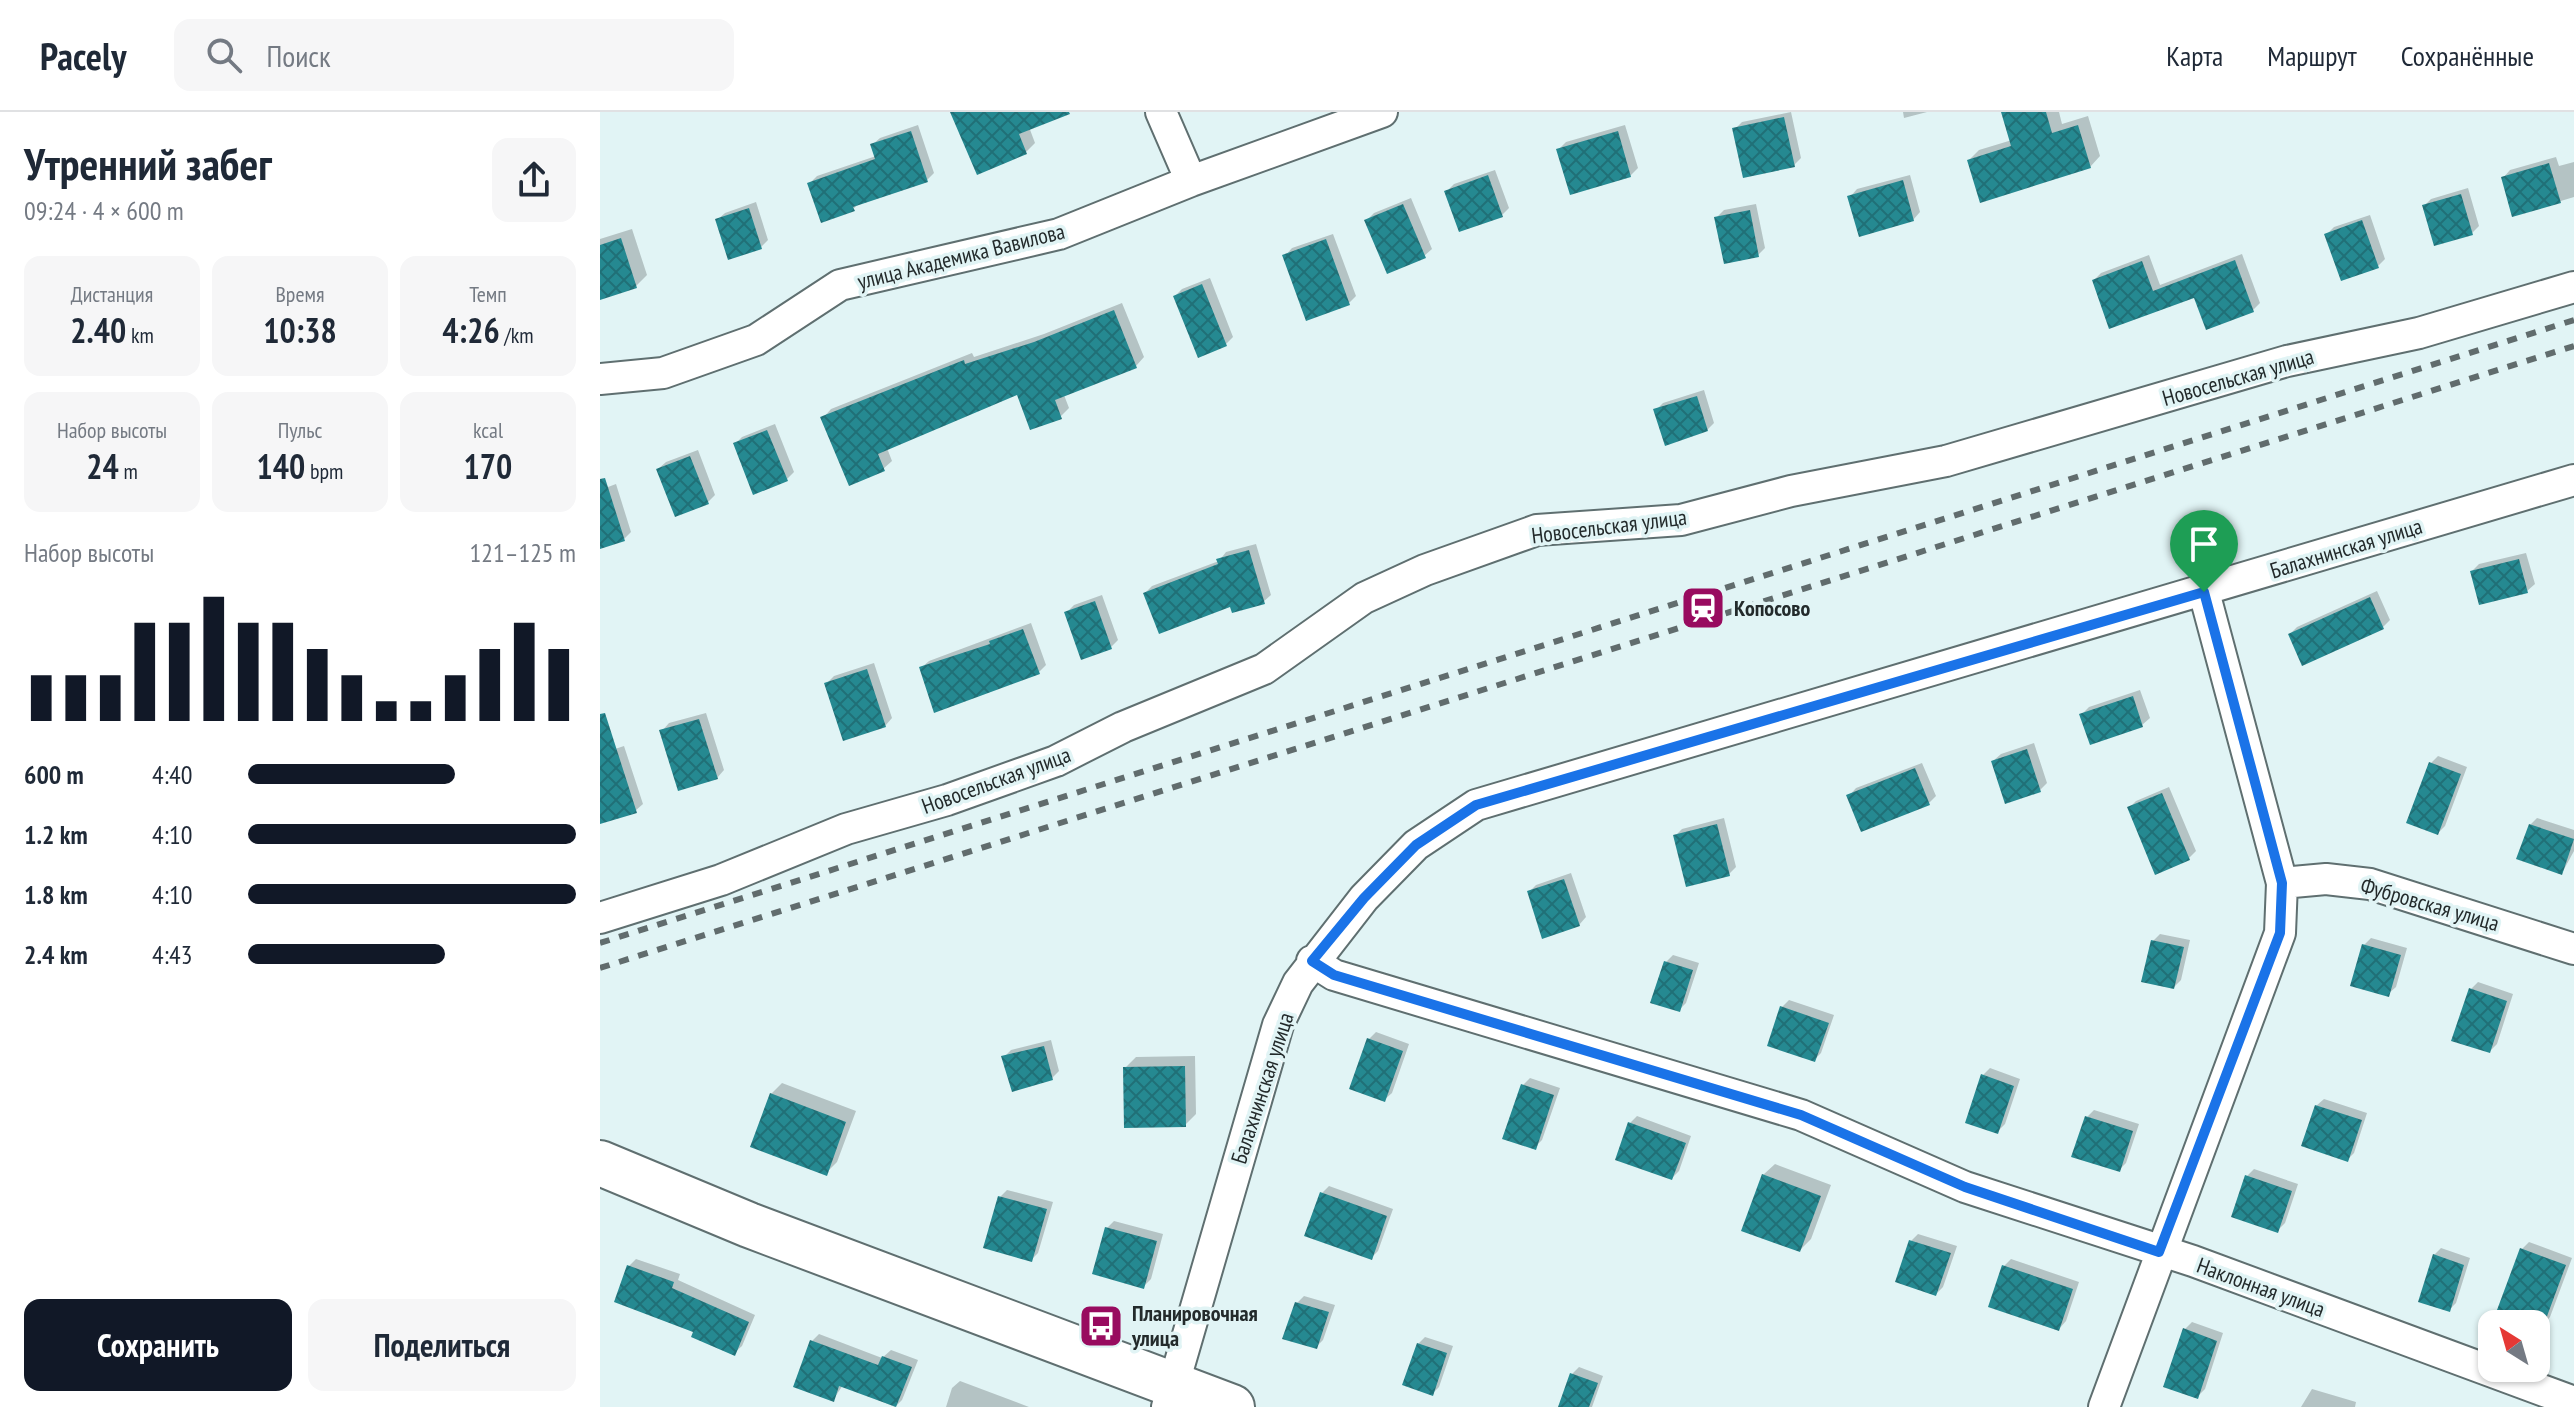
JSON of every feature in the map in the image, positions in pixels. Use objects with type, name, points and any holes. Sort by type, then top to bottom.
[{"type":"main road","points":[[600,1163],[1170,1396],[1232,1407]]},
{"type":"street","points":[[1161,112],[1191,181]]},
{"type":"street","name":"улица Академика Вавилова","points":[[600,379],[663,373],[756,340],[840,285],[1059,234],[1191,181],[1382,112]]},
{"type":"street","name":"Новосельская улица","points":[[600,918],[721,880],[846,829],[947,800],[1056,761],[1123,727],[1264,669],[1364,598],[1425,570],[1537,530],[1681,520],[1791,491],[1946,461],[2287,361],[2419,333],[2574,287]]},
{"type":"street","name":"Балахнинская улица","points":[[1170,1396],[1278,1025],[1312,961],[1364,898],[1416,845],[1476,805],[2574,480]]},
{"type":"street","points":[[2104,1407],[2280,933],[2282,883],[2204,592]]},
{"type":"street","name":"Фубровская улица","points":[[2282,883],[2326,879],[2370,884],[2574,949]]},
{"type":"street","name":"Наклонная улица","points":[[1312,961],[1334,975],[1801,1115],[1965,1187],[2159,1252],[2574,1402]]},
{"type":"building","points":[[950,112],[1070,114],[1019,134],[1027,154],[977,175]]},
{"type":"building","points":[[2001,112],[2046,112],[2052,133],[2078,125],[2091,168],[1980,203],[1967,160],[2011,146]]},
{"type":"building","points":[[1784,117],[1795,167],[1743,178],[1732,128]]},
{"type":"building","points":[[911,131],[928,182],[853,207],[855,211],[821,223],[807,183],[875,159],[870,144]]},
{"type":"building","points":[[1618,131],[1631,177],[1570,195],[1556,149]]},
{"type":"building","points":[[2549,163],[2561,203],[2512,217],[2501,177]]},
{"type":"building","points":[[1488,175],[1503,217],[1459,232],[1444,191]]},
{"type":"building","points":[[1903,180],[1914,221],[1859,237],[1847,196]]},
{"type":"building","points":[[2461,194],[2473,235],[2434,246],[2422,205]]},
{"type":"building","points":[[1403,204],[1426,258],[1387,274],[1364,220]]},
{"type":"building","points":[[749,208],[762,249],[728,260],[715,219]]},
{"type":"building","points":[[1750,210],[1759,257],[1724,264],[1714,217]]},
{"type":"building","points":[[2362,220],[2379,268],[2341,281],[2324,234]]},
{"type":"building","points":[[621,238],[637,288],[600,300],[600,245]]},
{"type":"building","points":[[1326,239],[1350,305],[1306,321],[1282,255]]},
{"type":"building","points":[[2235,260],[2254,312],[2206,330],[2194,298],[2109,329],[2092,280],[2142,261],[2153,291]]},
{"type":"building","points":[[1202,284],[1227,346],[1198,358],[1173,296]]},
{"type":"building","points":[[1114,310],[1137,368],[1055,400],[1062,419],[1030,430],[1017,395],[878,454],[885,471],[849,486],[820,417],[964,360],[965,364],[1034,342]]},
{"type":"building","points":[[1697,396],[1708,431],[1665,446],[1653,409]]},
{"type":"building","points":[[767,430],[788,481],[753,495],[733,443]]},
{"type":"building","points":[[690,456],[709,504],[675,517],[656,469]]},
{"type":"building","points":[[605,478],[625,541],[600,549],[600,479]]},
{"type":"building","points":[[1249,550],[1265,604],[1232,613],[1230,607],[1159,634],[1143,593],[1218,564],[1216,559]]},
{"type":"building","points":[[2519,559],[2528,593],[2479,605],[2470,571]]},
{"type":"building","points":[[2370,597],[2384,629],[2302,666],[2288,634]]},
{"type":"building","points":[[1095,601],[1112,649],[1081,660],[1064,612]]},
{"type":"building","points":[[1023,629],[1040,674],[934,713],[919,667],[990,644],[989,641]]},
{"type":"building","points":[[867,669],[886,727],[843,741],[824,683]]},
{"type":"building","points":[[2133,696],[2143,727],[2090,745],[2079,714]]},
{"type":"building","points":[[605,713],[637,813],[600,824],[600,714]]},
{"type":"building","points":[[699,719],[718,779],[678,791],[659,730]]},
{"type":"building","points":[[2027,749],[2041,792],[2005,804],[1991,761]]},
{"type":"building","points":[[2429,762],[2461,774],[2438,835],[2406,823]]},
{"type":"building","points":[[1915,768],[1930,805],[1861,832],[1846,795]]},
{"type":"building","points":[[2162,793],[2190,860],[2155,875],[2127,807]]},
{"type":"building","points":[[1717,824],[1730,876],[1686,887],[1673,835]]},
{"type":"building","points":[[2529,824],[2574,839],[2562,875],[2516,859]]},
{"type":"building","points":[[1564,879],[1580,926],[1542,939],[1527,891]]},
{"type":"building","points":[[2151,940],[2184,947],[2174,989],[2141,982]]},
{"type":"building","points":[[2362,944],[2401,955],[2389,997],[2350,986]]},
{"type":"building","points":[[1664,961],[1693,970],[1680,1012],[1650,1003]]},
{"type":"building","points":[[2469,988],[2507,1001],[2490,1053],[2451,1041]]},
{"type":"building","points":[[1780,1006],[1829,1023],[1815,1062],[1767,1046]]},
{"type":"building","points":[[1367,1038],[1403,1051],[1385,1102],[1349,1089]]},
{"type":"building","points":[[1044,1046],[1053,1080],[1012,1092],[1001,1056]]},
{"type":"building","points":[[1185,1066],[1186,1127],[1124,1128],[1123,1067]]},
{"type":"building","points":[[1981,1074],[2014,1086],[1998,1134],[1965,1123]]},
{"type":"building","points":[[1521,1084],[1554,1095],[1536,1150],[1502,1139]]},
{"type":"building","points":[[770,1093],[846,1122],[827,1176],[750,1147]]},
{"type":"building","points":[[2315,1105],[2362,1120],[2348,1162],[2301,1146]]},
{"type":"building","points":[[2085,1116],[2133,1131],[2120,1172],[2071,1157]]},
{"type":"building","points":[[1628,1122],[1686,1143],[1672,1180],[1615,1160]]},
{"type":"building","points":[[1762,1174],[1821,1196],[1800,1252],[1741,1231]]},
{"type":"building","points":[[2245,1175],[2292,1191],[2278,1233],[2231,1217]]},
{"type":"building","points":[[1320,1192],[1387,1216],[1372,1260],[1304,1236]]},
{"type":"building","points":[[998,1196],[1047,1209],[1032,1262],[983,1248]]},
{"type":"building","points":[[1105,1227],[1157,1241],[1144,1289],[1092,1274]]},
{"type":"building","points":[[1909,1240],[1951,1253],[1936,1296],[1895,1282]]},
{"type":"building","points":[[2520,1248],[2566,1265],[2549,1310],[2497,1310]]},
{"type":"building","points":[[2433,1254],[2464,1265],[2450,1312],[2418,1302]]},
{"type":"building","points":[[627,1265],[674,1282],[672,1288],[749,1322],[735,1356],[691,1337],[693,1332],[614,1302]]},
{"type":"building","points":[[2002,1265],[2073,1289],[2059,1331],[1988,1307]]},
{"type":"building","points":[[1295,1302],[1329,1312],[1317,1349],[1282,1339]]},
{"type":"building","points":[[2183,1328],[2217,1341],[2198,1399],[2163,1387]]},
{"type":"building","points":[[810,1340],[878,1365],[882,1356],[912,1367],[896,1407],[839,1386],[834,1402],[793,1387]]},
{"type":"building","points":[[1417,1343],[1447,1353],[1433,1396],[1402,1385]]},
{"type":"building","points":[[1570,1373],[1598,1383],[1589,1407],[1558,1407]]},
{"type":"railway","points":[[600,943],[2574,320]]},
{"type":"railway","points":[[600,968],[2574,346]]},
{"type":"place","name":"Копосово","points":[[1703,608]]},
{"type":"place","name":"Планировочная улица","points":[[1101,1326]]},
{"type":"route","points":[[2204,592],[2282,883],[2280,933],[2159,1252],[1965,1187],[1801,1115],[1334,975],[1312,961],[1364,898],[1416,845],[1476,805],[2204,592]]}]
